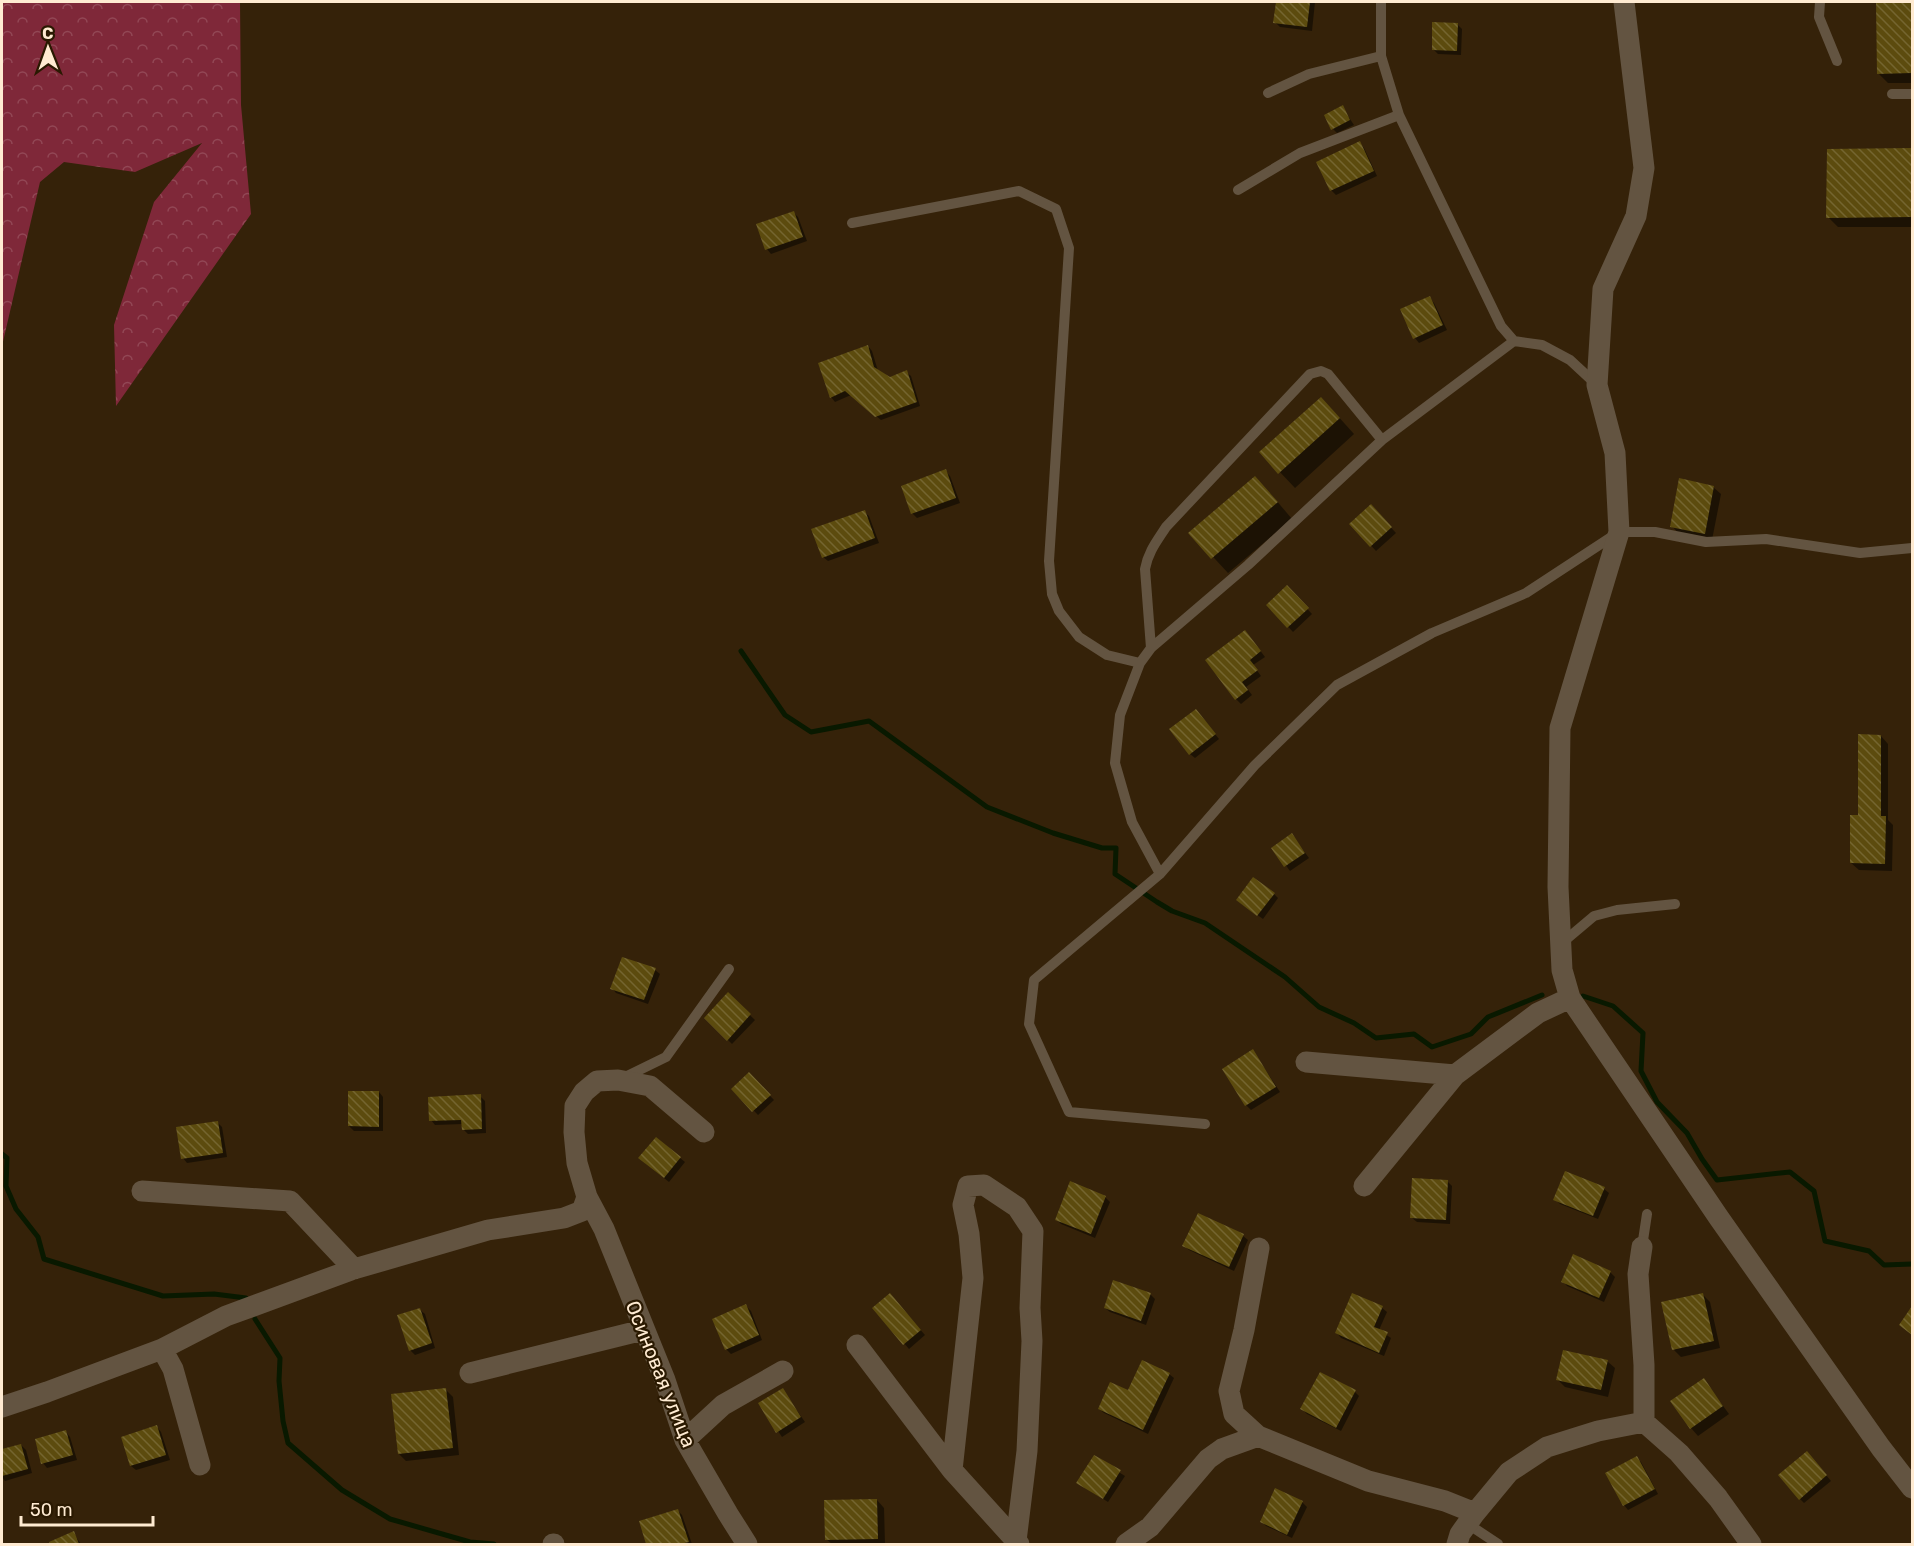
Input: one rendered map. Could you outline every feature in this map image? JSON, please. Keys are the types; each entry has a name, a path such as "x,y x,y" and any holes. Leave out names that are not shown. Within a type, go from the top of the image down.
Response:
{"street":[{"path":"1624,2 1644,168 1636,216 1603,289 1597,385 1615,453 1619,532 1560,728 1558,887 1562,970 1570,998 1719,1218 1881,1448 1912,1488"},
{"path":"1364,1186 1455,1075 1538,1013 1570,998"},
{"path":"1306,1062 1455,1075"},
{"path":"618,1080 650,1086 705,1132"},
{"name":"Осиновая улица","path":"618,1080 597,1082 584,1092 575,1106 574,1132 577,1163 587,1197 604,1229 665,1380 685,1440 747,1545"},
{"path":"952,1470 973,1278 969,1234 963,1205 968,1186 984,1185 1017,1207 1033,1231 1030,1308 1032,1341 1027,1451 1018,1543"},
{"path":"142,1191 290,1201 354,1269"},
{"path":"2,1407 162,1349 226,1316 354,1269 488,1230 564,1218 582,1211 587,1197"},
{"path":"1642,1247 1638,1274 1644,1365 1644,1422 1679,1454 1718,1498 1751,1545"},
{"path":"1259,1248 1244,1330 1229,1391 1234,1414 1258,1436 1368,1481 1445,1501 1471,1519"},
{"path":"470,1373 643,1330"},
{"path":"857,1345 952,1470 1018,1543"},
{"path":"162,1349 173,1369 200,1465"},
{"path":"685,1440 723,1405 783,1371"},
{"path":"1457,1545 1460,1534 1509,1472 1547,1447 1598,1431 1644,1422"},
{"path":"1126,1545 1150,1527 1208,1459 1222,1449 1258,1436"}],"lane":[{"path":"1381,2 1381,56 1399,115 1501,326 1514,340 1542,345 1570,360 1597,385"},
{"path":"1820,2 1820,17 1837,61"},
{"path":"1268,93 1309,74 1381,56"},
{"path":"1892,94 1912,94"},
{"path":"1238,190 1300,153 1399,115"},
{"path":"852,224 1019,191 1056,209 1069,248 1049,561 1052,594 1059,611 1079,637 1107,655 1140,663"},
{"path":"1160,874 1132,822 1115,763 1120,715 1140,663 1151,648 1248,565 1382,440 1514,340"},
{"path":"1151,648 1145,569 1147,557 1155,543 1166,527 1310,374 1321,371 1328,374 1382,440"},
{"path":"1205,1124 1069,1112 1029,1024 1034,980 1160,874 1255,765 1337,685 1432,633 1526,593 1619,532 1655,532 1706,542 1766,539 1860,553 1912,548"},
{"path":"1562,943 1594,916 1617,910 1675,904"},
{"path":"618,1080 666,1057 729,969"},
{"path":"1642,1247 1647,1214"},
{"path":"1471,1519 1498,1545"}],"green space":[{"path":"2,2 240,3 241,105 251,214 116,406 114,325 154,202 202,143 135,172 64,162 40,182 2,346"}],"building":[{"path":"1276,2 1310,2 1307,27 1273,23"},
{"path":"1876,2 1912,2 1912,73 1877,74"},
{"path":"1432,22 1458,23 1457,51 1432,50"},
{"path":"1343,105 1350,120 1331,130 1324,115"},
{"path":"1360,141 1374,171 1330,191 1316,162"},
{"path":"1912,148 1912,217 1826,218 1827,149"},
{"path":"794,211 803,237 765,250 756,224"},
{"path":"1430,296 1443,325 1413,339 1400,309"},
{"path":"868,345 874,367 890,377 907,370 917,402 875,417 845,391 830,398 818,363"},
{"path":"1321,397 1340,418 1278,474 1259,452"},
{"path":"946,469 956,498 911,514 901,486"},
{"path":"1255,476 1278,502 1211,559 1188,533"},
{"path":"1679,478 1714,486 1705,534 1670,527"},
{"path":"1371,504 1392,527 1370,547 1349,524"},
{"path":"865,510 875,538 822,558 811,529"},
{"path":"1287,585 1309,608 1287,628 1266,605"},
{"path":"1245,630 1261,651 1250,660 1258,670 1242,682 1248,690 1235,700 1205,660"},
{"path":"1196,709 1216,734 1189,755 1169,729"},
{"path":"1858,734 1881,735 1881,816 1886,816 1885,864 1850,863 1850,815 1858,815"},
{"path":"1292,833 1305,853 1284,867 1271,848"},
{"path":"1253,877 1275,893 1257,916 1236,900"},
{"path":"622,957 656,968 644,1000 610,989"},
{"path":"728,992 751,1014 727,1041 704,1018"},
{"path":"1253,1049 1276,1087 1245,1106 1222,1069"},
{"path":"749,1072 771,1095 752,1112 731,1089"},
{"path":"348,1091 379,1091 379,1127 348,1126"},
{"path":"481,1094 482,1129 462,1130 461,1120 429,1121 428,1097"},
{"path":"218,1121 223,1153 181,1159 176,1127"},
{"path":"656,1137 681,1157 664,1178 638,1158"},
{"path":"1565,1171 1605,1187 1593,1216 1553,1200"},
{"path":"1412,1178 1448,1180 1446,1220 1410,1218"},
{"path":"1070,1181 1106,1196 1091,1234 1055,1220"},
{"path":"1198,1213 1244,1234 1229,1267 1182,1246"},
{"path":"1573,1254 1611,1271 1599,1298 1561,1282"},
{"path":"1113,1280 1151,1293 1141,1321 1104,1308"},
{"path":"890,1293 921,1330 903,1345 872,1308"},
{"path":"1352,1293 1383,1306 1374,1327 1388,1332 1379,1353 1335,1333"},
{"path":"1703,1293 1714,1341 1672,1350 1661,1302"},
{"path":"746,1304 759,1335 725,1350 712,1319"},
{"path":"1912,1306 1912,1335 1899,1325"},
{"path":"420,1308 432,1343 409,1351 397,1315"},
{"path":"1563,1350 1608,1360 1601,1390 1556,1380"},
{"path":"1142,1360 1170,1373 1143,1430 1098,1409 1110,1382 1128,1390"},
{"path":"1320,1372 1356,1390 1336,1428 1300,1409"},
{"path":"1704,1378 1723,1406 1690,1429 1670,1401"},
{"path":"446,1388 453,1448 398,1454 391,1394"},
{"path":"783,1388 801,1417 776,1433 758,1403"},
{"path":"157,1425 166,1455 130,1466 121,1437"},
{"path":"66,1430 73,1455 41,1464 35,1439"},
{"path":"21,1444 28,1469 2,1476 2,1449"},
{"path":"1807,1451 1827,1475 1799,1500 1778,1475"},
{"path":"1094,1455 1121,1470 1103,1499 1076,1483"},
{"path":"1637,1456 1655,1489 1623,1506 1605,1473"},
{"path":"1275,1488 1303,1501 1287,1535 1260,1522"},
{"path":"877,1499 878,1539 825,1540 824,1500"},
{"path":"678,1509 689,1542 646,1544 639,1521"},
{"path":"74,1531 79,1544 50,1544 49,1542"}],"waterway":[{"path":"741,651 785,715 811,732 869,721 987,807 1053,833 1102,848 1116,848 1115,874 1172,911 1205,923 1285,977 1319,1007 1354,1023 1376,1038 1414,1034 1432,1047 1471,1034 1488,1017 1542,995"},
{"path":"1583,996 1613,1006 1643,1033 1641,1071 1657,1102 1687,1133 1717,1180 1790,1172 1814,1191 1825,1241 1869,1251 1884,1265 1912,1264"},
{"path":"2,1154 7,1158 6,1186 16,1209 38,1237 44,1259 163,1296 214,1294 246,1298"},
{"path":"255,1319 280,1358 279,1381 288,1443 342,1490 390,1519 470,1542 494,1544"}]}
